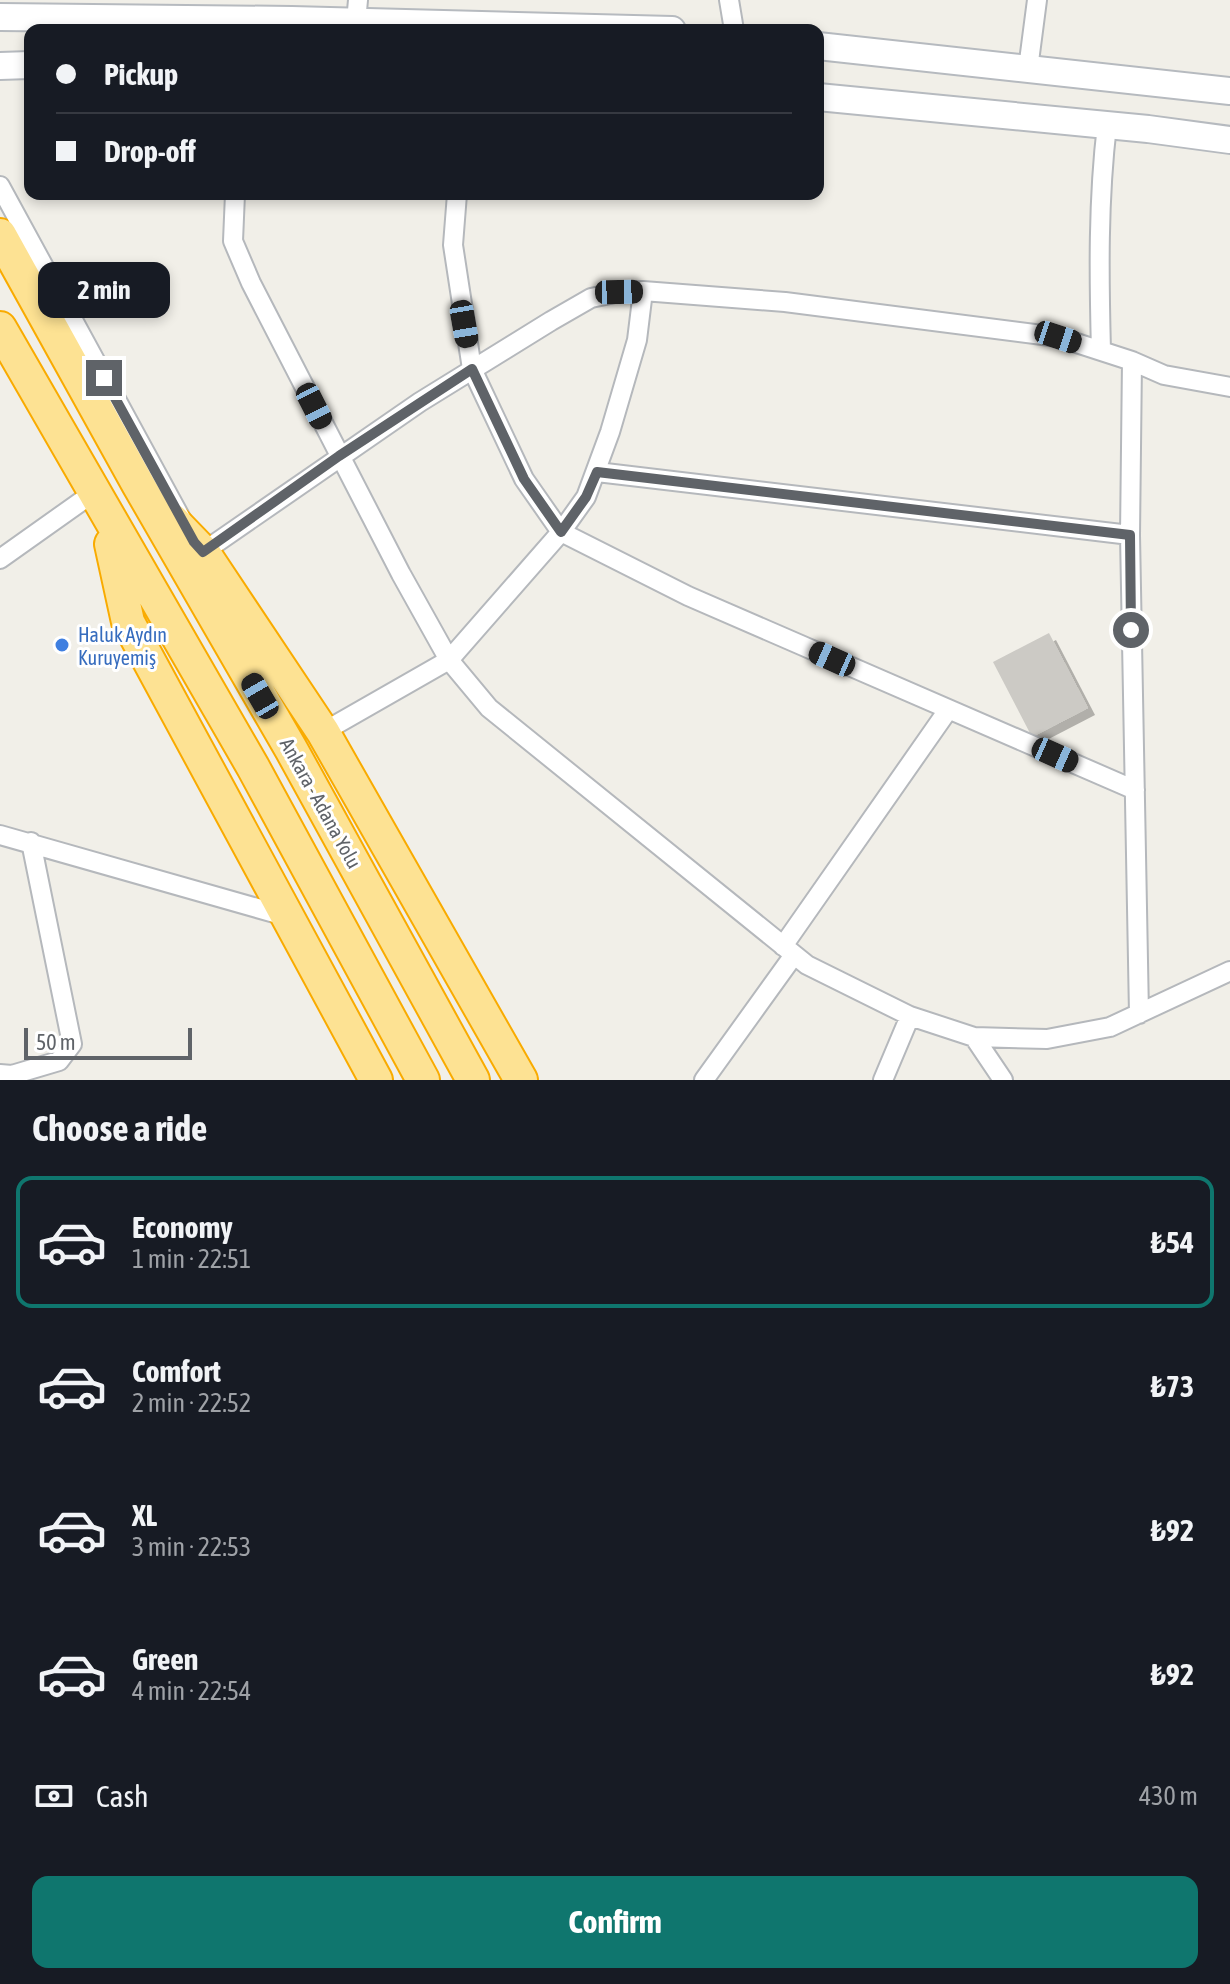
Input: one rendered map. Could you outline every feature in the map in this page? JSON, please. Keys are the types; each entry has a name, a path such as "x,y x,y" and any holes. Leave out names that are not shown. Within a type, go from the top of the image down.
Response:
{"highway":[{"name":"Ankara - Adana Yolu","path":"0,235 138,484 291,749 473,1079"},
{"path":"0,328 253,767 423,1080"},
{"path":"138,484 198,547 323,732 521,1080"},
{"path":"99,503 128,622 376,1080"}],"main road":[{"path":"0,17 357,11 573,24"},
{"path":"824,47 1230,91"},
{"path":"0,66 24,65"},
{"path":"824,98 1228,134"}],"street":[{"path":"729,0 733,24"},
{"path":"1028,69 1037,0"},
{"path":"1101,351 1100,192 1107,125"},
{"path":"0,186 198,547 472,369 591,298 619,292 643,291 785,302 1058,337 1164,375 1230,387"},
{"path":"235,200 233,241 251,283 339,456 449,660 489,708 807,965 910,1016 974,1037 1047,1039 1110,1027 1230,971"},
{"path":"457,200 453,245 472,369 524,479 561,532 688,596 1135,790"},
{"path":"323,732 449,660 561,532 586,497 597,472 637,340 643,291"},
{"path":"1132,361 1130,535 1139,1014"},
{"path":"597,472 1130,535"},
{"path":"4,552 99,503"},
{"path":"704,1080 948,710"},
{"path":"0,835 285,916"},
{"path":"0,1074 12,1075 59,1061 72,1044 31,842"},
{"path":"883,1080 910,1016"},
{"path":"974,1037 1003,1080"}],"building":[{"path":"1049,633 1088,708 1032,737 993,662"}],"place":[{"name":"Haluk Aydın Kuruyemiş","path":"62,645"}],"route":[{"path":"104,378 194,542 203,552 339,456 472,369 524,479 561,532 586,497 597,472 1130,535 1131,630"}]}
